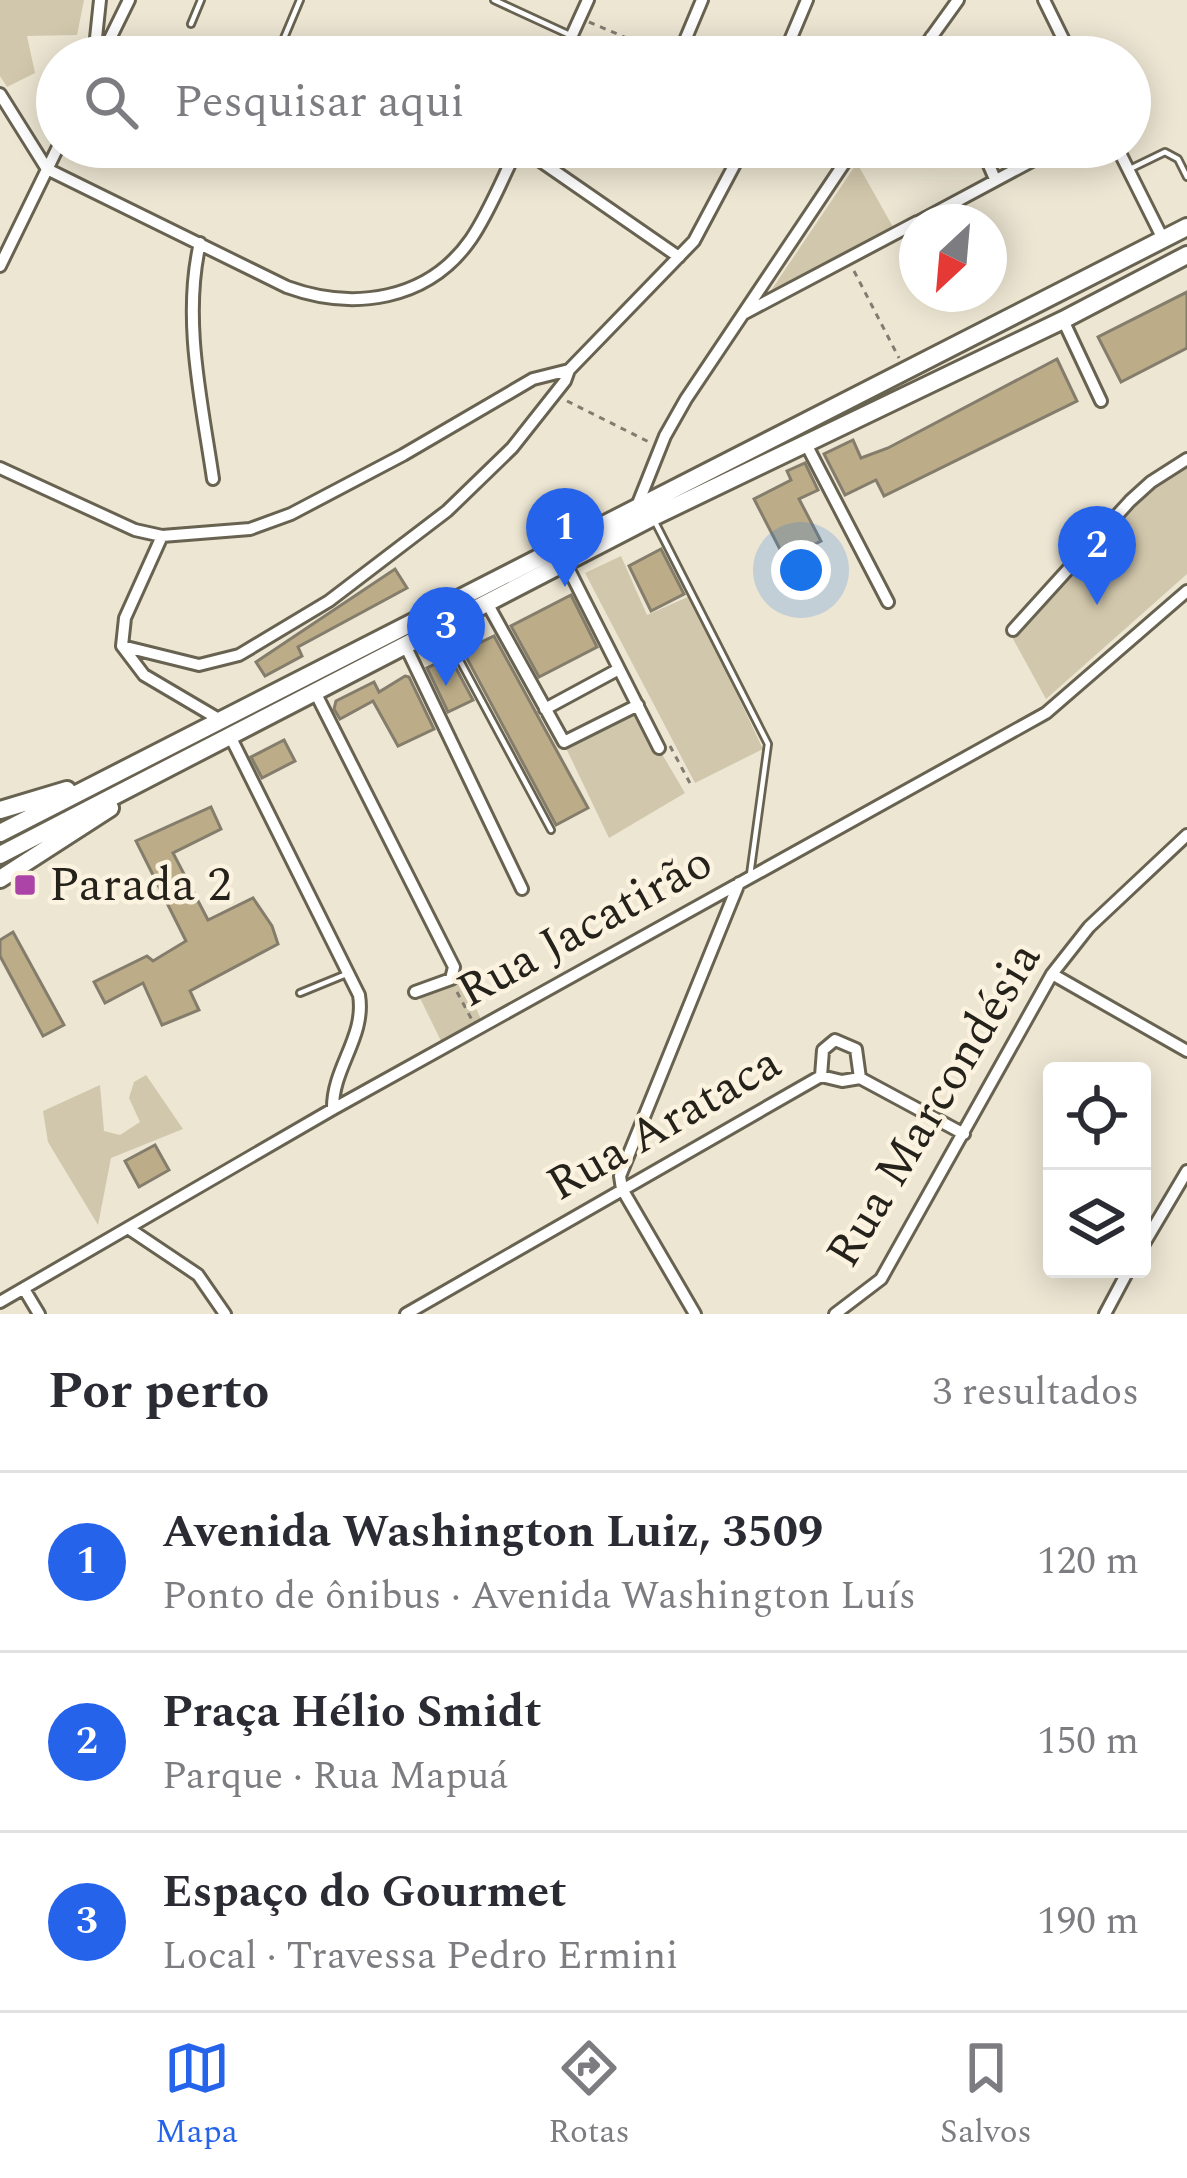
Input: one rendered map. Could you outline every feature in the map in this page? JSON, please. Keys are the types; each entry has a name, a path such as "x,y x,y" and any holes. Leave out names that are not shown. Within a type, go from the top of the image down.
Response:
{"highway":[{"path":"0,878 64,840 226,728 1187,226"},
{"path":"0,833 92,785 314,690 565,562 645,512 806,444 1187,255"},
{"path":"0,855 159,773"},
{"path":"0,810 92,785"}],"street":[{"path":"99,36 100,0"},
{"path":"109,36 128,0"},
{"path":"572,36 588,0"},
{"path":"684,36 701,0"},
{"path":"791,36 806,0"},
{"path":"932,36 958,0"},
{"path":"1044,0 1062,36"},
{"path":"0,94 36,151"},
{"path":"0,266 47,169 309,295 350,300 391,296 430,277 466,246 508,168"},
{"path":"550,168 679,257"},
{"path":"122,646 199,665 239,655 329,601 447,511 512,448 569,370 694,241 733,168"},
{"path":"645,512 661,447 686,399 841,168"},
{"path":"990,168 995,179"},
{"path":"950,204 1017,168"},
{"path":"1128,170 1162,239"},
{"path":"740,315 899,232"},
{"path":"200,244 195,265 195,355 213,479"},
{"path":"1063,320 1101,401"},
{"path":"0,468 135,530 162,536 215,534 270,523 403,455 533,379 569,370"},
{"path":"806,444 888,602"},
{"path":"1013,630 1150,482 1187,459"},
{"path":"162,536 125,618 122,646 144,675 226,728 349,973 359,995 361,1018 335,1089 333,1109"},
{"path":"565,562 659,748"},
{"name":"Rua Jacatirão","path":"0,1302 333,1109 1046,713 1187,591"},
{"path":"488,603 563,742 638,705"},
{"path":"405,645 522,889"},
{"path":"544,709 619,669"},
{"path":"314,690 454,968 451,980 415,992"},
{"name":"Rua Marcondésia","path":"835,1314 881,1279 1052,974 1187,835"},
{"path":"695,1314 622,1189 621,1172 744,879"},
{"path":"1052,974 1187,1051"},
{"path":"1032,1010 1045,1017"},
{"path":"821,1076 823,1050 835,1040 856,1049 860,1078"},
{"name":"Rua Arataca","path":"406,1314 622,1189 747,1127 821,1076 842,1081 860,1078 964,1134"},
{"path":"1151,1232 1187,1171"},
{"path":"128,1228 198,1275 225,1314"},
{"path":"1105,1314 1124,1278"},
{"path":"24,1289 39,1314"}],"lane":[{"path":"191,24 201,0"},
{"path":"285,36 300,0"},
{"path":"494,0 572,36"},
{"path":"1151,159 1165,152 1178,160 1187,176"},
{"path":"1128,170 1132,168"},
{"path":"645,512 768,744 744,879"},
{"path":"442,626 550,830"},
{"path":"300,993 349,973"}],"path":[{"path":"580,17 625,36"},
{"path":"848,260 905,370"},
{"path":"554,395 661,447"},
{"path":"451,980 477,1030"}],"shaded area":[{"path":"0,0 84,0 77,35 27,36 35,73 7,87 0,76"},
{"path":"854,168 860,168 893,227 770,292"},
{"path":"1187,466 1187,574 1046,699 1012,637 1162,479"},
{"path":"621,556 647,615 690,596 763,749 695,783 585,573"},
{"path":"636,710 685,793 609,838 566,748"},
{"path":"462,976 483,1024 442,1043 419,996"},
{"path":"146,1075 183,1129 111,1158 98,1225 48,1142 43,1111 100,1085 104,1131 120,1135 140,1122 129,1098 134,1082"}],"building":[{"path":"1187,292 1187,348 1121,382 1098,337"},
{"path":"1057,359 1077,401 884,496 876,480 845,495 824,454 853,440 861,458 888,448"},
{"path":"805,463 818,490 799,499 821,541 785,559 754,499 791,480 787,471"},
{"path":"661,549 684,594 651,611 629,566"},
{"path":"395,569 407,588 298,647 302,656 265,676 256,662"},
{"path":"571,595 597,647 539,677 511,626"},
{"path":"494,636 588,808 556,825 463,651"},
{"path":"450,657 473,700 448,712 427,668"},
{"path":"405,676 434,729 398,746 373,701 340,719 334,709 336,701 374,682 379,692"},
{"path":"284,740 295,761 262,778 251,757"},
{"path":"211,807 221,829 173,853 208,920 253,898 278,944 190,991 199,1010 162,1025 143,983 105,1003 94,982 147,956 153,961 186,941 136,841"},
{"path":"13,932 64,1025 43,1036 0,956 0,940"},
{"path":"155,1145 169,1170 139,1187 125,1161"}],"place":[{"name":"Avenida Washington Luiz, 3509","path":"565,587"},
{"name":"Praça Hélio Smidt","path":"1097,605"},
{"name":"Espaço do Gourmet","path":"446,686"},
{"name":"Parada 2","path":"25,885"}]}
